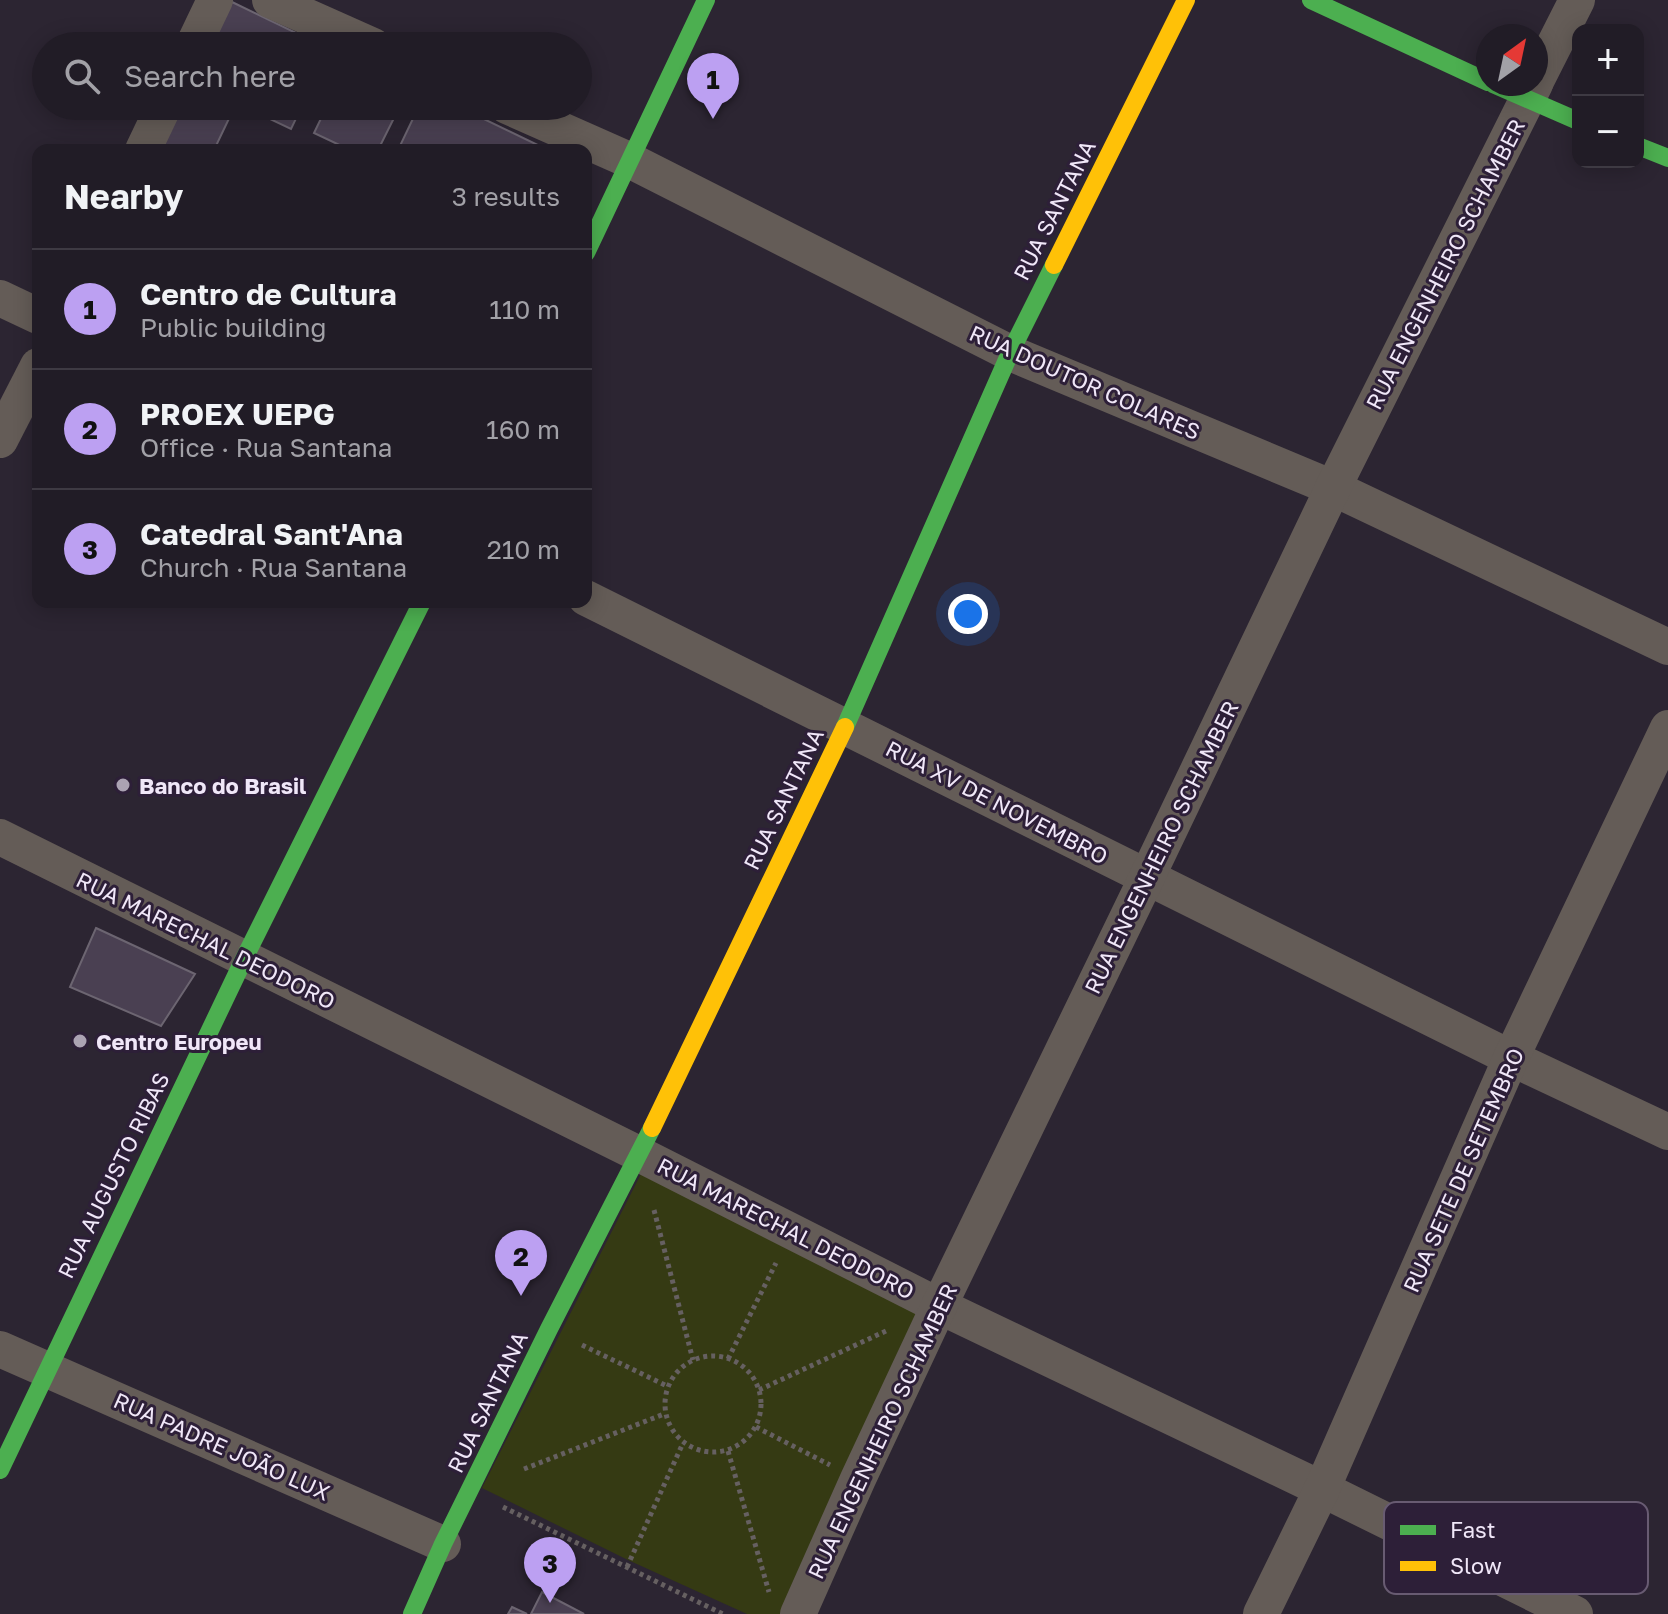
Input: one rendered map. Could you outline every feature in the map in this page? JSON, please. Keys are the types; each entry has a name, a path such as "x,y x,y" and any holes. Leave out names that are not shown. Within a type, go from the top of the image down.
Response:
{"street":[{"path":"200,32 215,0"},
{"path":"270,0 342,32"},
{"path":"592,240 706,0"},
{"name":"RUA SANTANA","path":"412,1614 443,1544 639,1154 845,726 1010,353 1186,0"},
{"path":"1311,0 1476,77"},
{"name":"RUA ENGENHEIRO SCHAMBER","path":"1548,57 1577,0"},
{"name":"RUA ENGENHEIRO SCHAMBER","path":"785,1607 858,1479 1333,488 1528,96"},
{"path":"1543,96 1572,117"},
{"path":"146,144 157,120"},
{"name":"RUA DOUTOR COLARES","path":"539,120 629,160 1010,353 1333,488 1668,647"},
{"path":"1644,148 1668,158"},
{"path":"0,298 32,313"},
{"path":"0,440 32,378"},
{"name":"RUA XV DE NOVEMBRO","path":"592,601 1511,1058 1668,1132"},
{"name":"RUA AUGUSTO RIBAS","path":"0,1470 244,959 419,608"},
{"name":"RUA SETE DE SETEMBRO","path":"1261,1614 1322,1489 1511,1058 1668,728"},
{"name":"RUA MARECHAL DEODORO","path":"0,837 939,1306 1384,1520"},
{"name":"RUA PADRE JOÃO LUX","path":"0,1349 443,1544"},
{"name":"RUA MARECHAL DEODORO","path":"1535,1594 1575,1614"}],"path":[{"path":"639,1154 693,1360"},
{"path":"728,1359 791,1232"},
{"path":"759,1390 939,1306"},
{"path":"549,1329 667,1386"},
{"path":"710,1356 728,1359 747,1371 759,1390 761,1409 756,1427 744,1441 728,1451 705,1453 683,1443 664,1414 667,1386 678,1370 693,1360 710,1356"},
{"path":"470,1491 664,1414"},
{"path":"756,1427 858,1479"},
{"path":"627,1567 683,1443"},
{"path":"728,1451 785,1607"},
{"path":"470,1491 723,1614"}],"green space":[{"path":"645,1166 926,1311 788,1614 747,1614 482,1488"}],"building":[{"path":"232,2 294,32 218,32"},
{"path":"175,120 228,120 217,144 163,144"},
{"path":"272,120 295,120 291,129"},
{"path":"320,120 393,120 381,144 337,144 314,133"},
{"path":"412,120 486,120 536,144 401,144"},
{"name":"Centro Europeu","path":"96,928 195,974 161,1026 70,987"},
{"path":"542,1592 584,1614 531,1614"},
{"path":"512,1607 527,1614 508,1614"}],"traffic: fast":[{"path":"592,240 706,0"},
{"path":"1311,0 1476,76"},
{"path":"1521,96 1572,118"},
{"path":"1644,148 1668,158"},
{"path":"845,727 1010,353 1054,265"},
{"path":"0,1470 244,959 419,608"},
{"path":"412,1614 549,1329 652,1128"}],"traffic: slow":[{"path":"1054,265 1186,0"},
{"path":"652,1128 845,727"}],"place":[{"name":"Centro de Cultura","path":"713,119"},
{"name":"Banco do Brasil","path":"123,785"},
{"name":"Centro Europeu","path":"80,1041"},
{"name":"PROEX UEPG","path":"521,1296"},
{"name":"Catedral Sant'Ana","path":"550,1603"}]}
